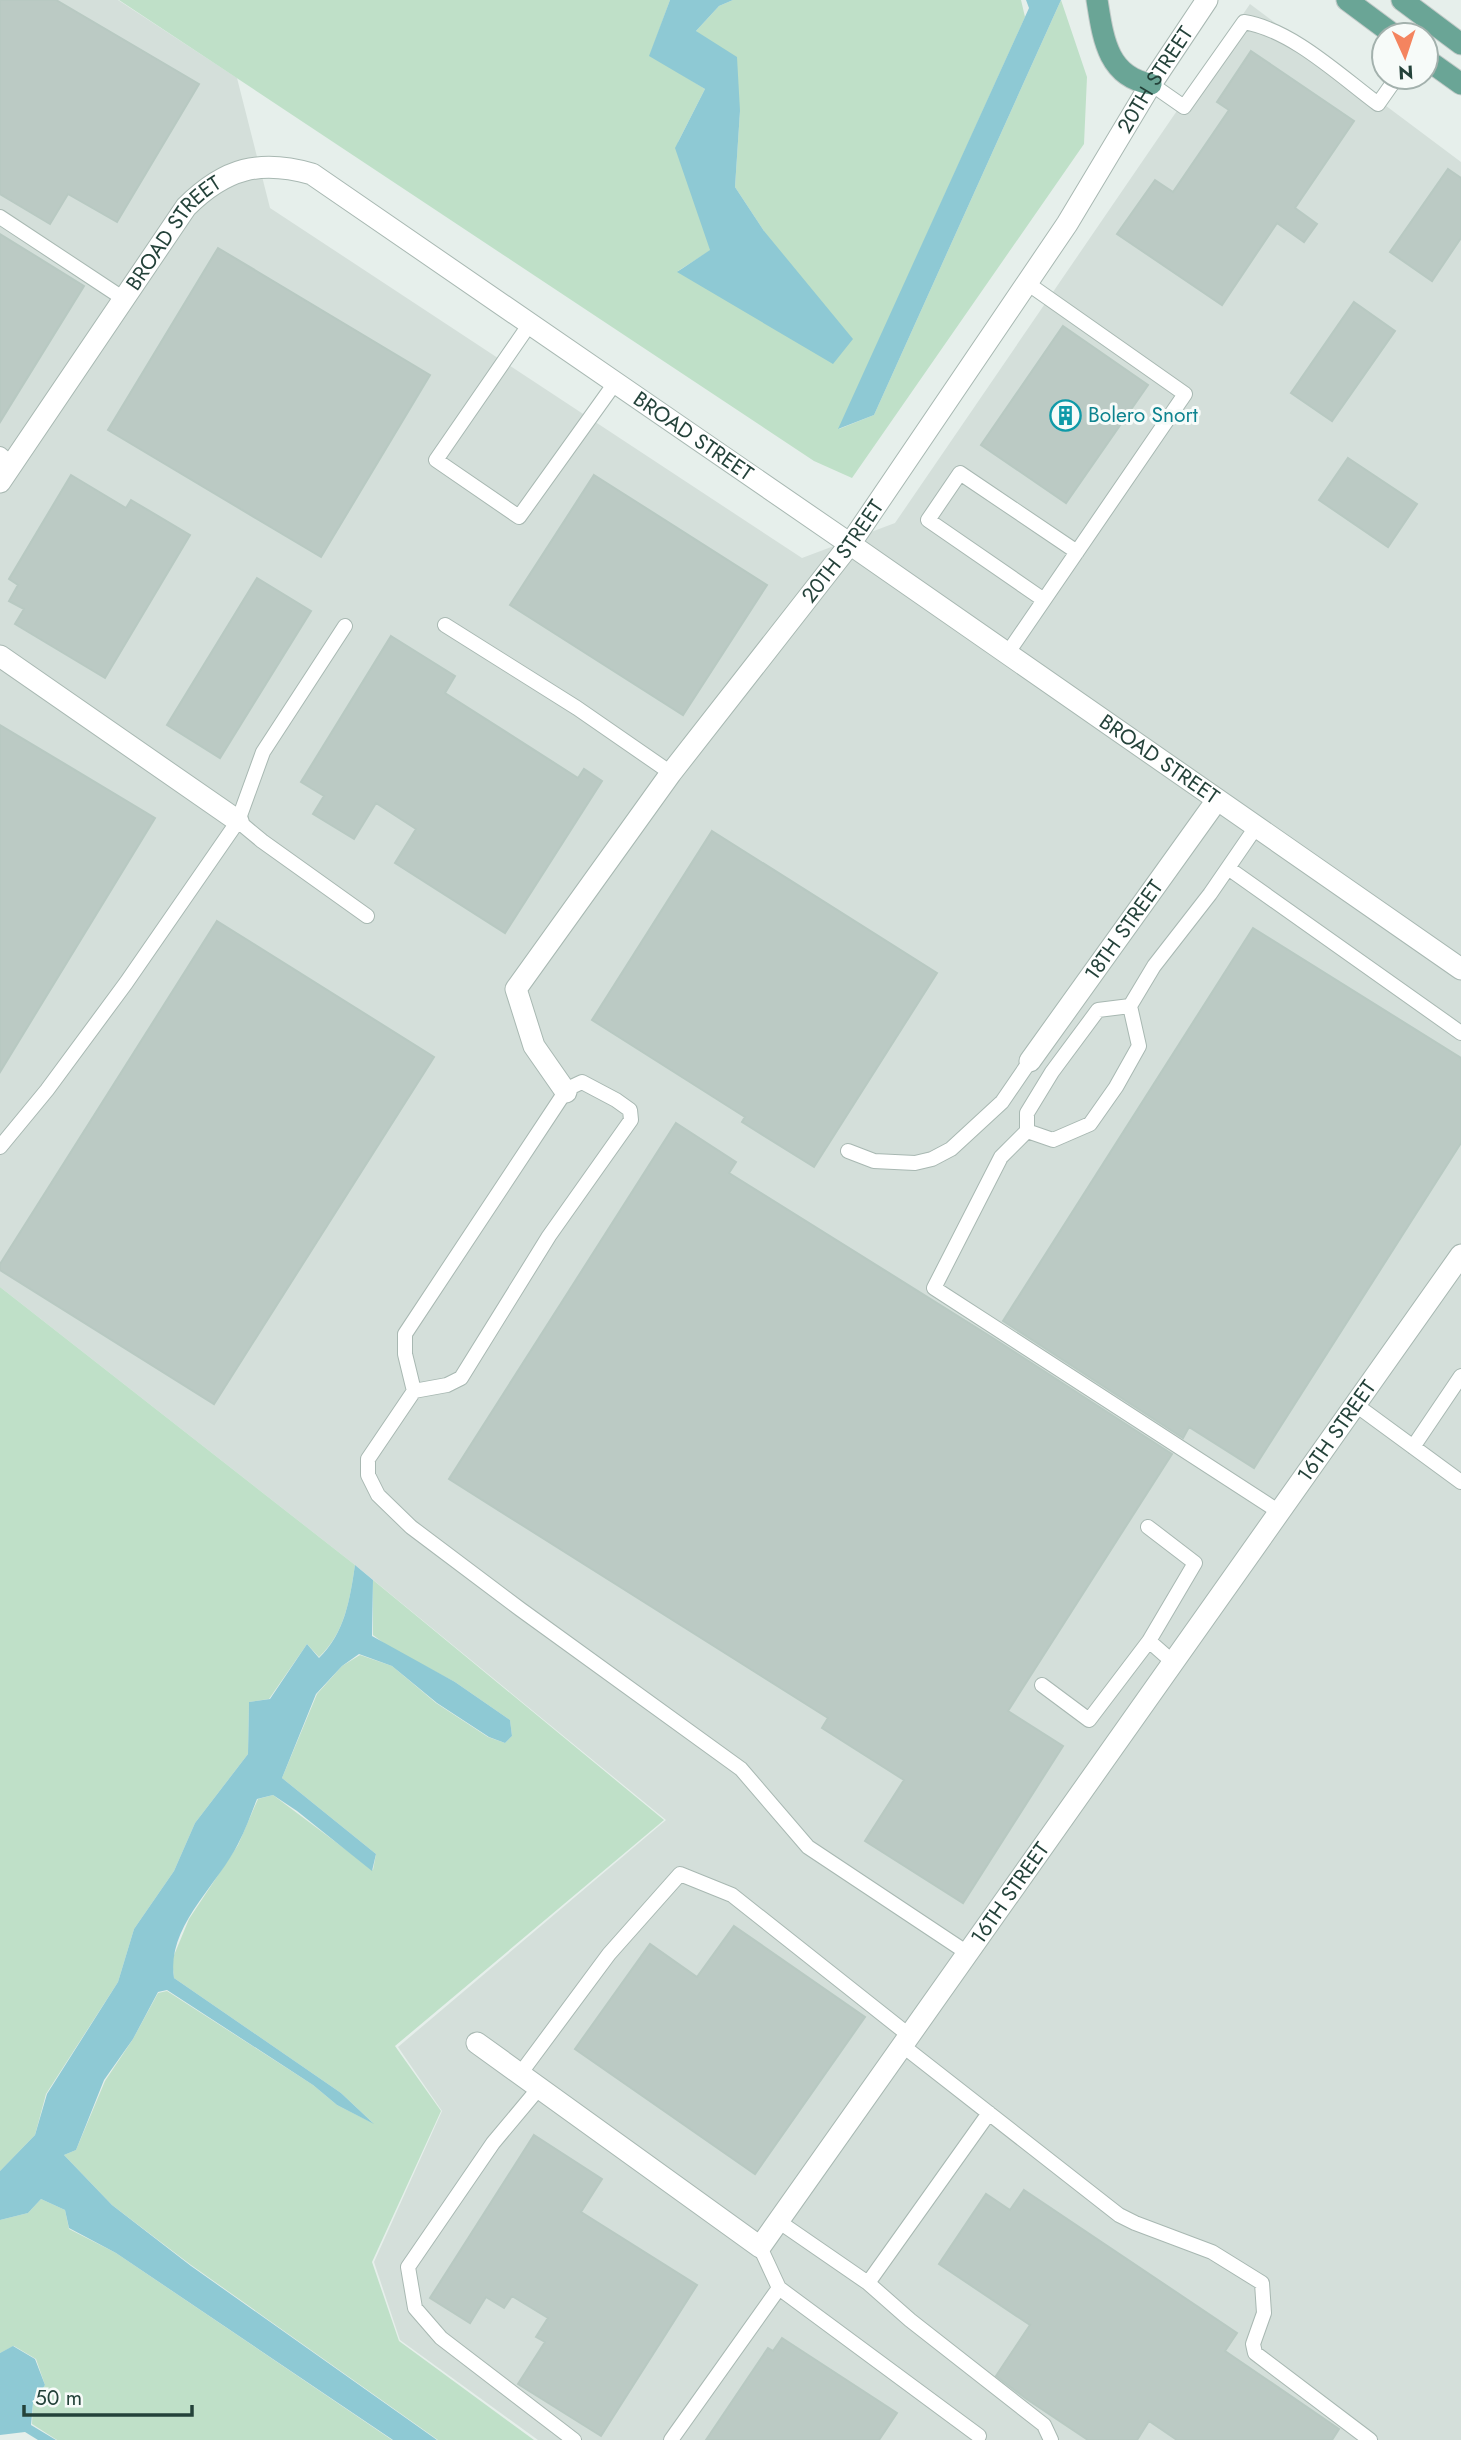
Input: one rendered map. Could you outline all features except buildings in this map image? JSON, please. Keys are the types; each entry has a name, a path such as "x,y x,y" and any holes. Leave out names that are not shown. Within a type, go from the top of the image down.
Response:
{"main road":[{"path":"1097,0 1106,45 1112,59 1128,77 1150,84"},
{"path":"1347,0 1375,21"},
{"path":"1402,0 1461,44"},
{"path":"1440,69 1461,84"}],"street":[{"name":"20TH STREET","path":"566,1092 534,1046 516,989 671,773 850,544 1067,224 1150,84 1208,0"},
{"name":"BROAD STREET","path":"0,482 6,459 124,299 186,207 203,190 223,177 267,166 289,167 312,174 1461,969"},
{"path":"0,656 238,821"},
{"name":"18TH STREET","path":"1030,1061 1217,800"},
{"name":"16TH STREET","path":"760,2247 1461,1255"},
{"path":"477,2043 760,2247"}],"lane":[{"path":"1150,84 1184,107 1244,22 1283,34 1378,104 1387,91"},
{"path":"0,216 124,299"},
{"path":"1007,654 1185,394 1027,284"},
{"path":"529,325 436,460 519,517 615,383"},
{"path":"1044,600 928,520 960,473 1077,552"},
{"path":"445,625 577,708 671,773"},
{"path":"0,1147 47,1090 126,983 238,821 263,752 345,626"},
{"path":"238,821 367,916"},
{"path":"1027,1131 1053,1140 1090,1124 1116,1087 1139,1046 1130,1006 1154,966 1256,827"},
{"path":"1228,868 1461,1032"},
{"path":"1130,1006 1098,1010 1052,1072 1027,1113 1027,1131 1001,1157 934,1289 1279,1511"},
{"path":"848,1151 874,1160 915,1163 951,1149 1002,1102 1030,1061"},
{"path":"414,1391 405,1354 405,1334 566,1092 582,1082 630,1110 631,1120 550,1236 461,1378 447,1385 414,1391 368,1459 368,1475 378,1494 411,1527 741,1769 808,1847 969,1954"},
{"path":"1413,1447 1461,1376"},
{"path":"1356,1405 1461,1482"},
{"path":"1042,1685 1089,1720 1149,1641 1195,1563 1148,1527"},
{"path":"1149,1641 1174,1662"},
{"path":"520,2074 609,1954 680,1874 732,1895 989,2113 1119,2215 1212,2252 1262,2283 1264,2313 1253,2344 1255,2353 1370,2440"},
{"path":"540,2088 492,2143 408,2267 415,2308 441,2338 574,2440"},
{"path":"868,2283 989,2113"},
{"path":"778,2221 868,2283 909,2320 1044,2425 1051,2440"},
{"path":"760,2247 779,2288 979,2436"},
{"path":"671,2440 779,2288"}],"shaded area":[{"path":"0,0 118,0 237,78 270,208 802,558 895,523 1250,4 1461,162 1461,2440 538,2440 400,2340 374,2262 442,2111 398,2047 666,1820 355,1565 0,1287"}],"green space":[{"path":"119,0 670,0 650,55 705,89 678,142 711,250 678,271 764,231 735,187 740,111 696,31 719,6 733,0 1021,0 1025,17 839,429 874,415 1061,0 1087,77 1084,144 852,478 814,461"},
{"path":"0,1287 355,1565 345,1615 328,1648 319,1657 307,1644 269,1699 249,1702 248,1754 195,1823 174,1871 134,1929 118,1982 46,2094 35,2135 0,2171"},
{"path":"373,1580 664,1820 395,2046 441,2111 372,2262 399,2341 534,2440 438,2440 191,2265 112,2205 64,2155 76,2150 105,2081 133,2039 158,1993 167,1991 313,2085 337,2105 373,2123 341,2093 174,1978 172,1960 189,1919 238,1845 258,1799 273,1795 373,1870 376,1854 282,1778 317,1694 342,1666 360,1655 392,1666 436,1703 488,1737 505,1743 512,1736 510,1720 455,1682 389,1647 373,1635"},
{"path":"41,2199 65,2210 69,2229 116,2253 392,2440 57,2440 32,2424 33,2402 45,2385 36,2359 14,2346 0,2353 0,2220 28,2213"}],"water":[{"path":"670,0 733,0 719,6 696,31 737,57 740,111 735,187 764,231 853,339 833,364 677,272 710,250 675,148 705,89 649,56"},
{"path":"1026,0 1061,0 874,415 838,429 1029,8"},
{"path":"355,1565 373,1580 372,1636 455,1682 510,1720 512,1736 505,1743 489,1737 437,1703 392,1666 359,1654 342,1666 316,1694 282,1778 376,1854 372,1871 273,1795 257,1799 229,1860 185,1924 174,1959 174,1978 341,2093 374,2124 337,2105 313,2085 167,1990 158,1992 133,2039 104,2080 76,2150 64,2155 112,2205 191,2266 437,2440 393,2440 116,2253 69,2228 65,2210 41,2199 28,2213 0,2220 0,2171 35,2135 47,2094 118,1982 134,1929 174,1871 195,1823 248,1754 249,1702 270,1699 307,1644 319,1658 328,1648 345,1615"},
{"path":"13,2346 35,2359 45,2385 33,2403 31,2425 56,2440 38,2440 25,2432 0,2435 0,2353"}],"place":[{"name":"Bolero Snort","path":"1065,415"}]}
